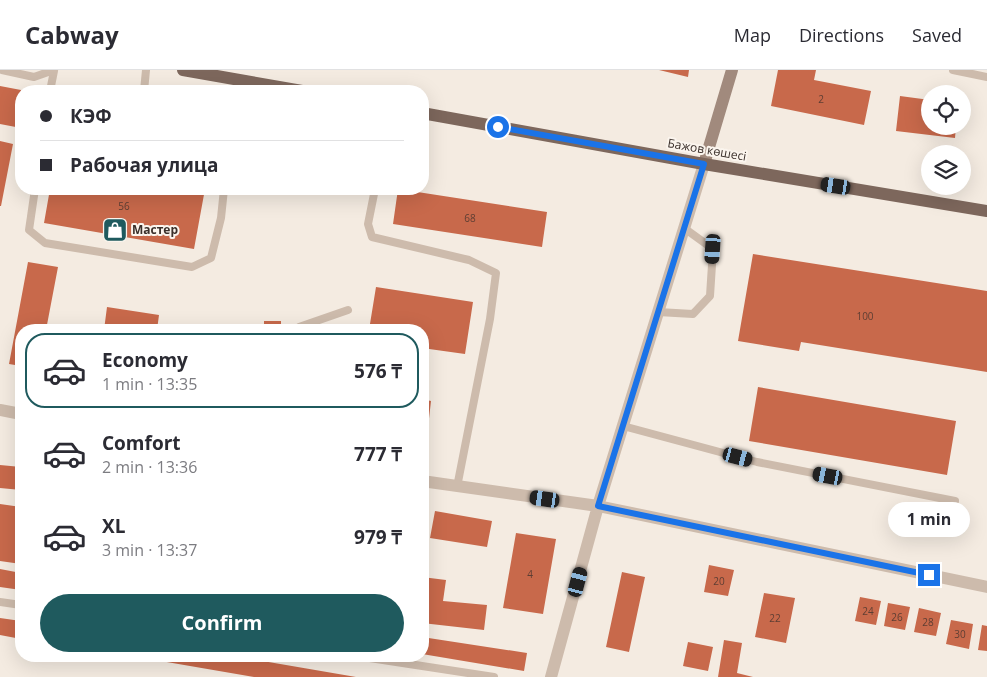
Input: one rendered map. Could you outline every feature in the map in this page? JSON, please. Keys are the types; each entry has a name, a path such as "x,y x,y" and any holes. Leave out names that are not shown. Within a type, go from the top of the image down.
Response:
{"main road":[{"path":"183,70 256,85"},
{"path":"704,164 732,70"},
{"name":"Бажов көшесі","path":"429,114 704,164 987,211"}],"street":[{"path":"551,677 598,506 704,164"},
{"path":"0,410 15,413"},
{"path":"429,482 598,506 987,587"}],"lane":[{"path":"2,70 34,77 54,70"},
{"path":"51,85 54,70"},
{"path":"145,85 146,70"},
{"path":"953,70 987,77"},
{"path":"34,195 29,230 45,243 192,267 212,258 221,218 223,195"},
{"path":"374,195 368,224 372,236 469,260 496,273 490,319 457,487"},
{"path":"658,312 693,314 710,296 713,249 684,228"},
{"path":"308,324 348,310"},
{"path":"623,426 756,462 955,501"},
{"path":"0,602 15,604"},
{"path":"396,662 494,677"}],"building":[{"path":"659,70 689,70 688,77"},
{"path":"778,70 816,70 814,80 871,91 864,125 771,106"},
{"path":"0,86 15,89 15,127 0,124"},
{"path":"900,96 921,99 921,134 896,131"},
{"path":"930,135 955,135 955,138"},
{"path":"0,141 13,144 1,206 0,206"},
{"path":"429,194 547,212 542,247 393,224 397,195"},
{"path":"49,195 204,195 194,249 44,223"},
{"path":"753,254 987,291 987,372 801,342 799,351 738,341"},
{"path":"28,262 58,267 47,324 16,324"},
{"path":"376,287 473,302 465,354 429,349 429,324 370,324"},
{"path":"107,307 159,315 158,324 105,324"},
{"path":"264,321 281,321 281,324 264,324"},
{"path":"15,332 15,365 9,364"},
{"path":"758,387 956,421 947,475 749,441"},
{"path":"429,401 431,401 429,418"},
{"path":"0,465 15,466 15,489 0,488"},
{"path":"0,504 15,506 15,563 0,561"},
{"path":"435,511 492,521 487,547 430,538"},
{"path":"516,533 556,539 543,614 503,608"},
{"path":"709,565 734,570 728,596 704,592"},
{"path":"0,569 15,572 15,589 0,587"},
{"path":"622,572 645,577 629,652 606,647"},
{"path":"429,578 446,580 443,601 487,605 484,630 429,624"},
{"path":"764,593 795,598 786,643 755,637"},
{"path":"860,597 881,601 876,625 855,621"},
{"path":"888,603 910,607 905,630 884,626"},
{"path":"919,608 941,613 936,636 914,632"},
{"path":"0,618 15,620 15,638 0,635"},
{"path":"951,620 973,624 969,649 946,644"},
{"path":"982,625 987,626 987,651 978,650"},
{"path":"429,638 527,653 524,671 429,655"},
{"path":"724,640 742,643 737,673 753,677 718,677"},
{"path":"688,642 713,647 708,671 683,666"},
{"path":"167,662 268,662 356,677 254,677"}],"place":[{"name":"Мастер","path":"115,230"}],"route":[{"path":"498,127 704,164 598,506 929,575"}]}
